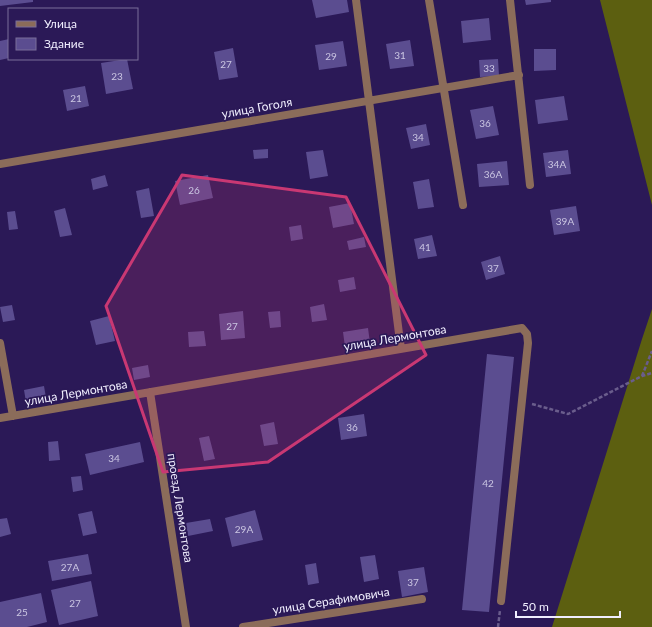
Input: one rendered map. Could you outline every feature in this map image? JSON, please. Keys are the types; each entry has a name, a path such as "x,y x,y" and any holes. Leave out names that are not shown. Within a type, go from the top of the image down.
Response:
{"street":[{"path":"356,0 368,101 402,349"},
{"path":"429,0 463,205"},
{"path":"510,0 530,185"},
{"name":"улица Гоголя","path":"0,164 519,75"},
{"name":"улица Лермонтова","path":"0,418 522,328 527,334 528,343 501,602"},
{"path":"0,343 13,416"},
{"name":"проезд Лермонтова","path":"150,392 186,627"},
{"name":"улица Серафимовича","path":"243,627 422,599"}],"path":[{"path":"642,376 652,351"},
{"path":"522,401 568,414 642,376 652,373"},
{"path":"498,627 501,602"}],"highlighted area":[{"path":"182,175 346,197 426,355 268,462 163,472 106,306"}],"shaded area":[{"path":"600,0 652,0 652,205"},
{"path":"652,309 652,627 552,627 642,339"}],"building":[{"path":"0,0 33,0 33,2 0,6"},
{"path":"312,0 347,0 349,12 316,18"},
{"path":"525,0 551,0 551,2 526,5"},
{"path":"489,18 491,40 463,43 461,21"},
{"path":"8,39 8,58 0,60 0,41"},
{"path":"410,40 414,66 390,69 386,44"},
{"path":"343,41 347,66 319,70 315,45"},
{"path":"233,48 238,77 219,80 214,52"},
{"path":"534,49 556,49 556,70 534,71"},
{"path":"498,59 499,76 480,77 479,60"},
{"path":"127,60 133,89 106,94 101,63"},
{"path":"85,86 89,106 67,111 63,90"},
{"path":"564,96 568,120 538,124 535,100"},
{"path":"493,106 499,135 476,139 470,110"},
{"path":"426,124 430,145 411,149 406,128"},
{"path":"268,149 268,158 254,159 253,150"},
{"path":"323,150 328,176 310,179 306,152"},
{"path":"568,150 571,174 546,177 543,153"},
{"path":"507,161 509,185 479,187 477,164"},
{"path":"105,175 108,186 93,190 91,179"},
{"path":"208,175 213,198 180,205 175,181"},
{"path":"429,179 434,207 418,209 413,182"},
{"path":"149,188 154,216 141,218 136,191"},
{"path":"350,203 354,224 333,228 329,207"},
{"path":"576,206 580,231 554,235 550,210"},
{"path":"65,208 72,235 60,237 54,211"},
{"path":"15,211 18,229 9,230 7,212"},
{"path":"301,225 303,239 291,241 289,227"},
{"path":"432,235 437,256 418,259 414,239"},
{"path":"364,237 366,247 349,250 347,241"},
{"path":"500,256 505,274 486,280 481,262"},
{"path":"354,277 356,289 340,292 338,280"},
{"path":"324,304 327,320 312,322 310,307"},
{"path":"12,305 15,320 3,322 0,307"},
{"path":"243,311 245,338 221,340 219,314"},
{"path":"280,311 281,327 270,328 268,312"},
{"path":"109,316 115,341 96,345 90,321"},
{"path":"368,328 370,343 345,347 343,332"},
{"path":"204,331 206,346 189,347 188,332"},
{"path":"487,354 514,357 489,612 462,610"},
{"path":"148,365 150,377 134,380 132,368"},
{"path":"44,386 46,398 26,402 24,390"},
{"path":"364,414 367,436 341,440 338,418"},
{"path":"274,422 278,444 264,446 260,425"},
{"path":"209,436 215,459 204,461 199,438"},
{"path":"58,441 60,460 49,461 48,442"},
{"path":"140,442 144,462 90,475 85,454"},
{"path":"81,476 83,490 73,492 71,477"},
{"path":"255,510 263,540 232,547 225,518"},
{"path":"92,511 97,533 83,536 78,514"},
{"path":"7,518 11,534 0,537 0,519"},
{"path":"210,519 213,531 188,536 186,523"},
{"path":"88,554 92,574 52,581 48,561"},
{"path":"375,555 379,579 364,582 360,557"},
{"path":"316,563 319,583 308,585 305,565"},
{"path":"424,567 428,592 402,597 398,571"},
{"path":"91,581 98,616 59,625 51,590"},
{"path":"41,593 47,622 27,627 0,627 0,602"}]}
